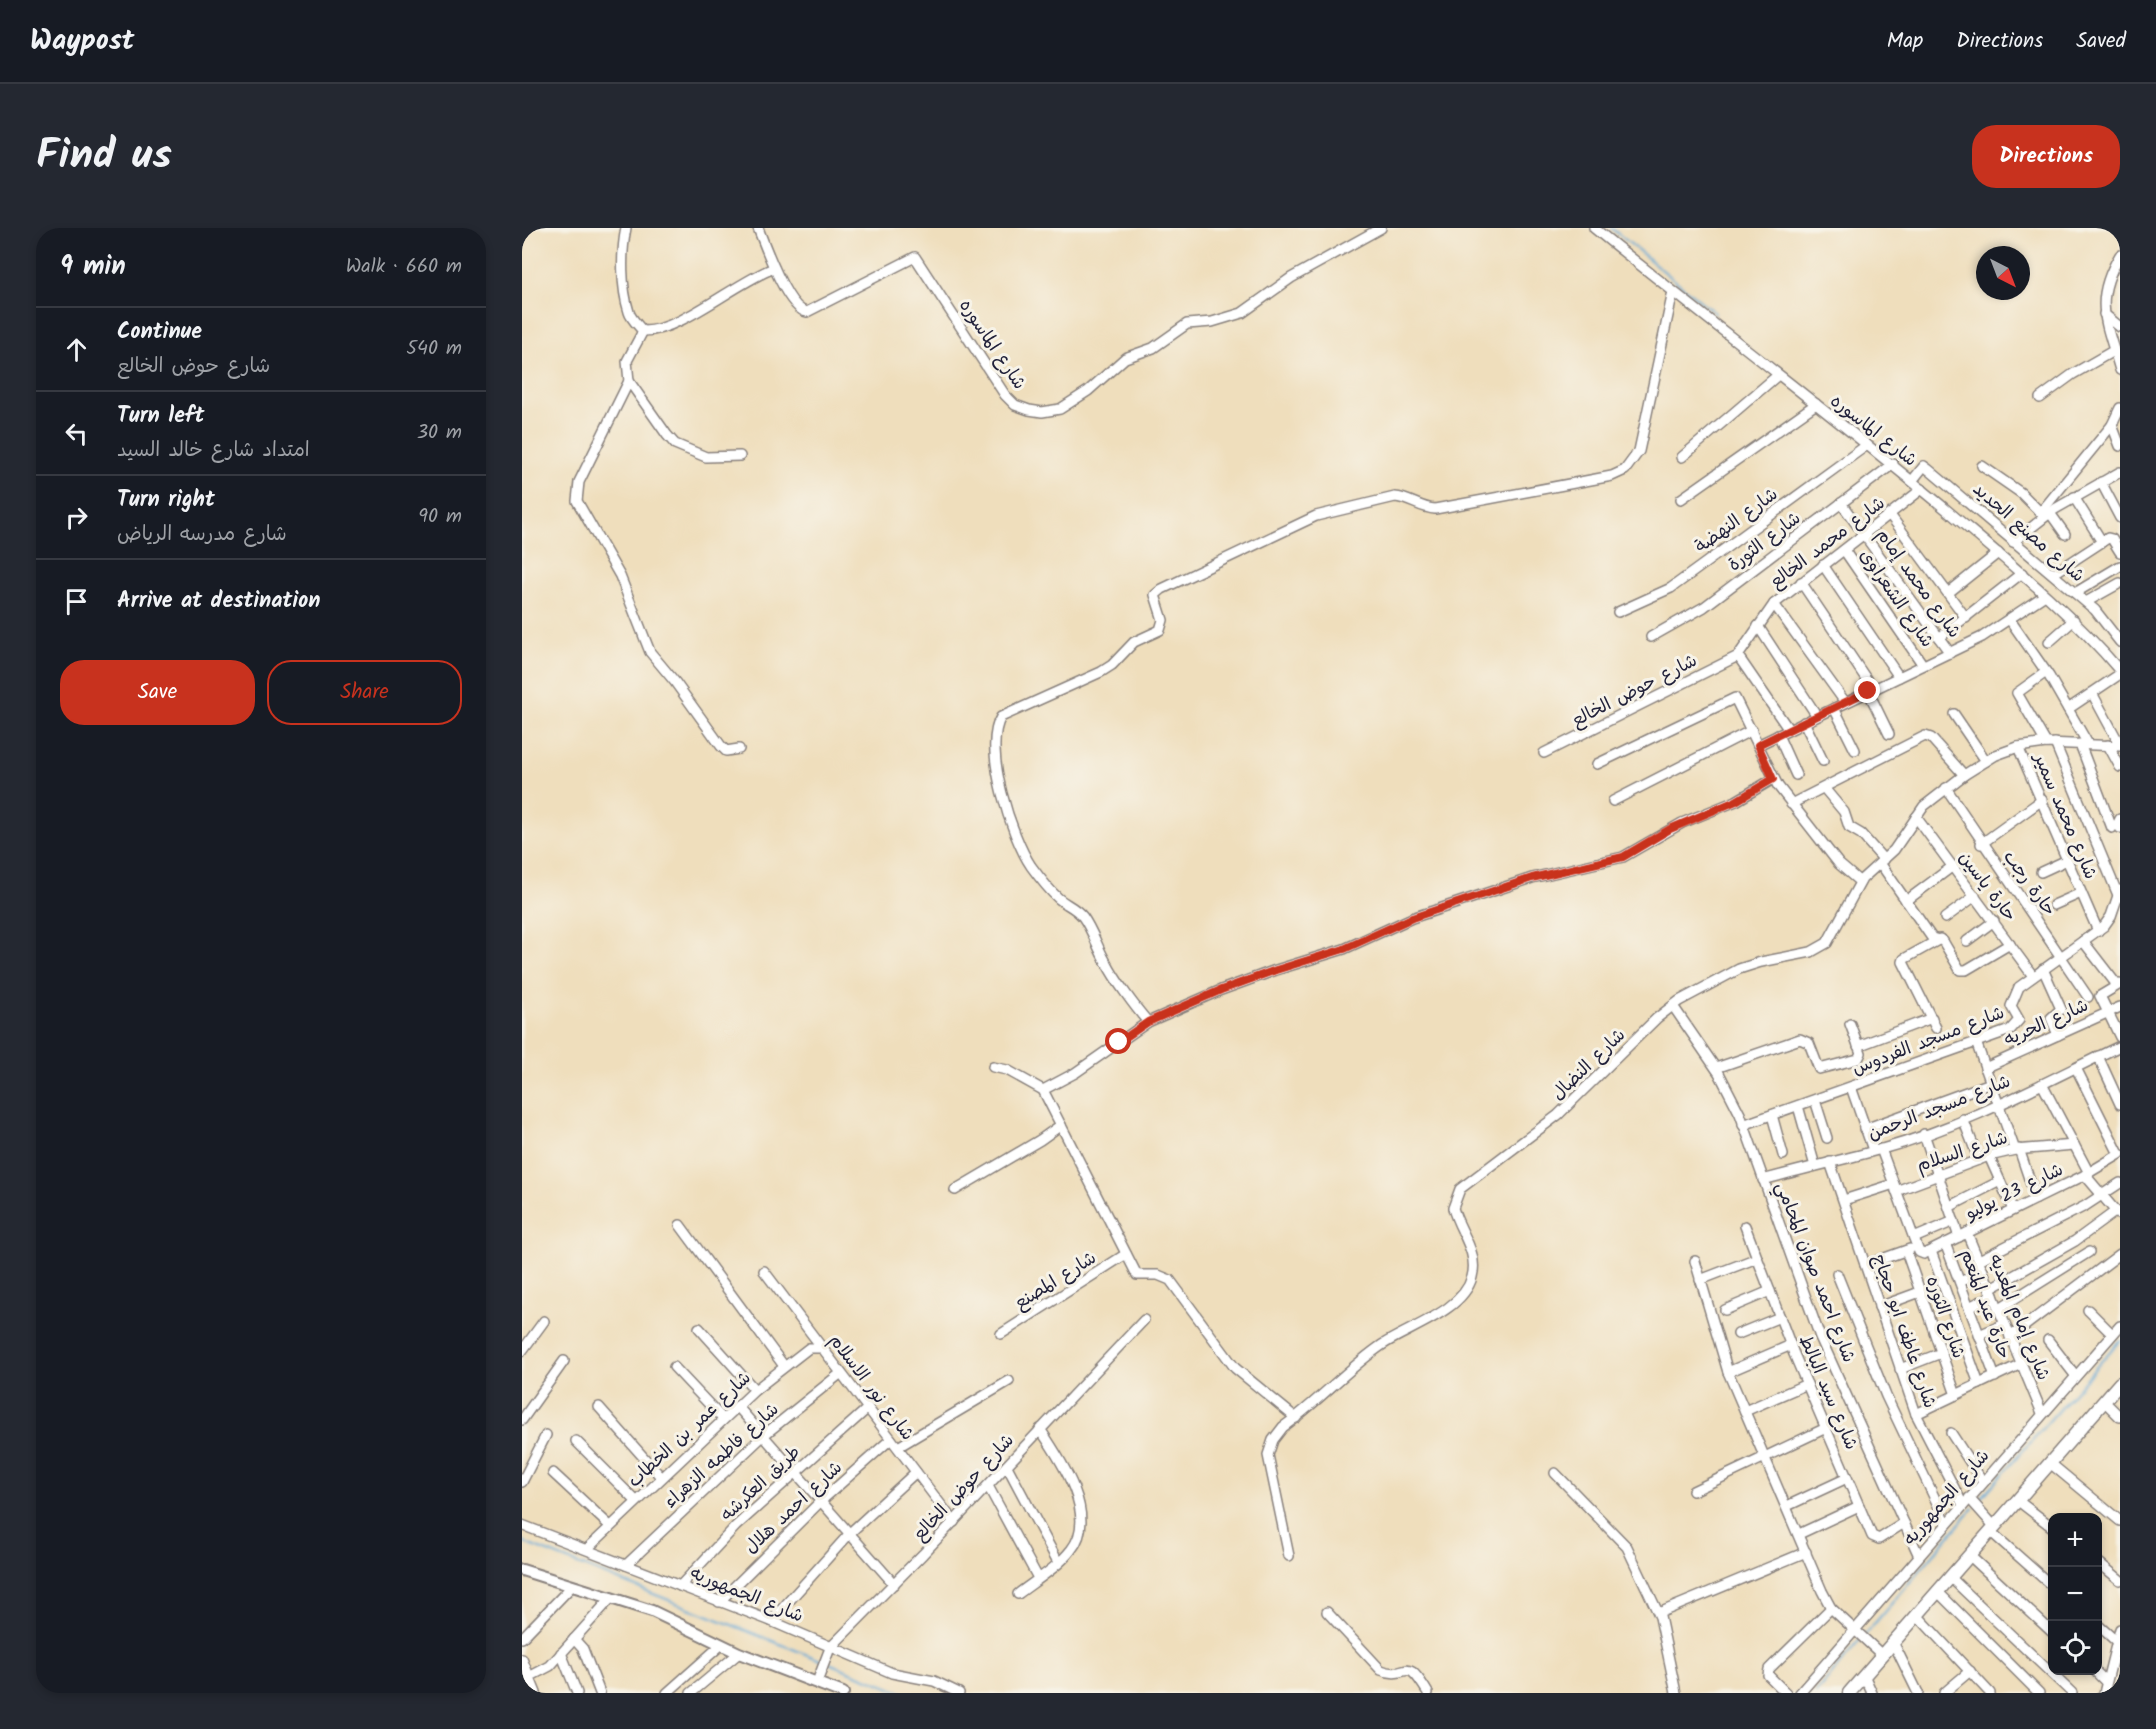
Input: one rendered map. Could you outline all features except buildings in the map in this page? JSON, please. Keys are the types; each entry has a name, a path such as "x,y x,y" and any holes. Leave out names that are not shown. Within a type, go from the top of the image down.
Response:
{"main road":[{"path":"1849,1693 1880,1653 1917,1615 1991,1526 2017,1500 2120,1383"}],"street":[{"path":"626,228 622,248 627,298 630,314 643,331"},
{"name":"شارع الماسوره","path":"758,228 774,268 795,307 807,312 915,256 1005,395 1015,405 1042,412 1060,409 1073,402 1125,358 1154,348 1182,327 1242,313 1291,278 1381,228"},
{"name":"شارع الماسوره","path":"1594,228 1893,464 2022,573 2074,620 2120,673"},
{"path":"2120,255 2107,281 2103,297 2104,314 2120,370"},
{"path":"739,749 726,751 720,746 675,682 650,652 620,576 577,501 579,482 628,381 627,361 643,331 672,324 758,274 774,268"},
{"path":"1148,1022 1106,963 1083,918 1076,909 1054,894 1020,848 1009,815 997,764 994,740 996,725 1001,717 1101,672 1112,665 1134,642 1160,630 1163,620 1155,595 1161,589 1316,516 1395,497 1404,498 1425,508 1435,509 1612,476 1625,471 1639,451 1673,292"},
{"path":"2104,314 2119,324"},
{"path":"2040,398 2073,374 2113,351"},
{"path":"1682,457 1778,375"},
{"path":"628,381 675,444 706,457 740,456"},
{"path":"1681,499 1816,404"},
{"path":"2117,417 2120,446"},
{"path":"2045,514 2117,417"},
{"name":"شارع النهضة","path":"1618,612 1671,588 1867,445"},
{"name":"شارع الثورة","path":"1651,636 1704,607 1893,464"},
{"name":"شارع مصنع الحديد","path":"1912,481 1924,466 1996,524 2013,542 2086,602 2119,639"},
{"path":"1982,466 2021,493 2065,534"},
{"path":"2013,542 2045,514 2120,472"},
{"path":"2102,482 2120,518"},
{"name":"شارع محمد الخالع","path":"1738,656 1774,604 1922,489"},
{"path":"2074,497 2102,542"},
{"name":"شارع محمد إمام","path":"1841,503 1950,652"},
{"path":"1890,515 1966,618"},
{"path":"2053,574 2111,538 2120,552"},
{"name":"شارع الشعراوى","path":"1844,550 1923,665"},
{"path":"1948,593 1998,553"},
{"path":"1823,565 1899,677"},
{"path":"2075,593 2120,566"},
{"path":"1939,638 2022,573"},
{"path":"1801,582 1870,690 1889,734"},
{"path":"2086,602 2120,583"},
{"path":"1758,745 1950,652 2010,620 2045,595"},
{"path":"1774,604 1845,702"},
{"path":"2010,620 2068,709 2116,828"},
{"path":"2049,642 2074,620"},
{"path":"1758,626 1817,716"},
{"path":"1738,656 1789,730"},
{"name":"شارع حوض الخالع","path":"1544,753 1738,656"},
{"path":"2046,672 2016,693 2050,743 2119,894"},
{"path":"2068,709 2120,673"},
{"path":"2092,693 2120,745"},
{"path":"1597,764 1732,698 1738,699 1773,779 1839,864 1860,882"},
{"path":"1834,708 1855,750"},
{"path":"1954,714 1986,761"},
{"path":"1804,722 1823,761"},
{"path":"1613,801 1752,730"},
{"path":"1778,735 1796,775"},
{"path":"1791,804 1925,736 1931,738 1964,775"},
{"name":"شارع النضال","path":"1289,1556 1268,1455 1273,1440 1283,1427 1383,1344 1461,1298 1472,1280 1473,1260 1454,1214 1456,1195 1558,1115 1673,1006 1739,969 1820,949 1833,936 1860,882 1906,835 1916,817 1946,788 1964,775 1986,761 2018,747 2050,743 2120,745"},
{"path":"2108,745 2120,767"},
{"name":"شارع محمد سمير","path":"2018,747 2098,931"},
{"path":"1043,1090 1083,1068 1148,1022 1268,972 1344,949 1412,918 1532,878 1623,857 1676,826 1736,801 1773,779"},
{"path":"1824,788 1844,812 1849,827 1861,834 1882,861 1932,938 1940,939 1959,968 1964,971 2010,944"},
{"name":"حارة رجب","path":"1946,788 2088,997"},
{"path":"1982,844 2042,800"},
{"name":"حارة ياسين","path":"1916,817 2033,976"},
{"path":"2116,828 2120,819"},
{"path":"2041,872 2067,860"},
{"path":"1906,901 1953,866"},
{"path":"2054,905 2081,893"},
{"name":"شارع مسجد الفردوس","path":"1743,1125 2010,1030 2019,1020 2011,1006 2019,987 2098,931 2111,916 2119,894"},
{"path":"1946,918 1975,896"},
{"path":"1967,941 1994,921"},
{"path":"1936,1028 1903,962 1904,959 1940,939"},
{"path":"2084,941 2119,984 2101,995 2120,1037"},
{"path":"2043,969 2061,1009 2051,1018 2058,1035"},
{"name":"شارع احمد صوان المحامي","path":"1673,1006 1716,1068 1743,1125 1820,1337 1919,1556"},
{"name":"شارع الحريه","path":"1985,1068 2120,1007"},
{"path":"1858,1046 1932,1018"},
{"path":"1716,1068 1803,1039 1809,1043 1816,1065 1821,1069 1858,1059 1861,1053 1850,1024"},
{"path":"1976,1042 2036,1199"},
{"name":"شارع مسجد الرحمن","path":"1763,1180 1877,1150 1924,1134 1999,1105 2120,1046"},
{"path":"2098,1056 2120,1104"},
{"path":"993,1066 1007,1070 1043,1090 1137,1275 1158,1275 1170,1280 1234,1368 1296,1418"},
{"path":"2076,1068 2120,1154"},
{"path":"1865,1129 1990,1083"},
{"path":"1969,1306 2118,1214 2087,1174 2042,1084"},
{"path":"1851,1087 1865,1129 1895,1187 1979,1384"},
{"path":"1815,1100 1827,1138"},
{"path":"1797,1106 1815,1166"},
{"path":"1772,1115 1783,1155"},
{"path":"1963,1119 1979,1160"},
{"path":"955,1190 1040,1140 1061,1125"},
{"name":"شارع إمام المعديه","path":"1924,1134 1953,1221 1978,1260 2042,1413"},
{"name":"شارع السلام","path":"1847,1199 1938,1175 1989,1156 2017,1150 2074,1145"},
{"name":"شارع 23 يوليو","path":"1921,1247 1945,1243 1963,1235 2087,1174 2120,1154"},
{"path":"1989,1156 2013,1210"},
{"name":"شارع عاطف ابو حجاج","path":"1830,1162 1916,1414 1969,1502 2048,1582"},
{"path":"1949,1207 2000,1181"},
{"path":"1978,1260 2085,1206 2120,1183"},
{"path":"1865,1265 1921,1247 1953,1221"},
{"path":"680,1225 784,1366"},
{"name":"شارع سيد البالط","path":"1745,1226 1807,1384 1874,1538 1879,1539 1904,1523"},
{"name":"حارة عبد المنعم","path":"1945,1243 1995,1377"},
{"name":"شارع الثوره","path":"1906,1251 1956,1395"},
{"path":"1998,1308 2089,1252"},
{"name":"شارع المصنع","path":"1000,1334 1126,1254"},
{"path":"2010,1337 2120,1254"},
{"path":"1700,1280 1758,1258"},
{"path":"1695,1261 1728,1372 1831,1608 1880,1653"},
{"name":"شارع نور الاسلام","path":"764,1271 954,1522"},
{"path":"1960,1282 1983,1271"},
{"path":"1837,1274 1886,1395 1947,1524"},
{"path":"1725,1310 1770,1291"},
{"path":"1879,1306 1920,1292"},
{"path":"2088,1310 2112,1334"},
{"path":"1738,1334 1780,1317"},
{"name":"شارع حوض الخالع","path":"819,1677 828,1652 1144,1320"},
{"path":"522,1351 544,1321"},
{"path":"1979,1335 2005,1324"},
{"name":"شارع الجمهوريه","path":"1800,1693 1857,1633 1919,1556 1969,1502 1983,1482 2042,1413 2120,1326"},
{"path":"699,1328 755,1390"},
{"path":"2048,1340 2075,1375"},
{"path":"1728,1372 1791,1345"},
{"name":"شارع عمر بن الخطاب","path":"587,1549 736,1406 809,1348 822,1348"},
{"path":"1900,1369 1941,1353"},
{"path":"522,1420 564,1361"},
{"path":"1916,1414 2021,1364"},
{"path":"674,1367 723,1419"},
{"name":"شارع فاطمه الزهراء","path":"626,1565 764,1435 841,1373"},
{"path":"898,1448 1009,1381"},
{"path":"1745,1411 1807,1384"},
{"path":"2104,1401 2120,1417"},
{"path":"736,1406 851,1532 894,1584"},
{"path":"599,1407 661,1477"},
{"name":"طريق العكرشه","path":"680,1586 736,1526 868,1408"},
{"path":"1693,1491 1826,1428"},
{"path":"1018,1594 1058,1562 1076,1542 1082,1517 1079,1499 1040,1429"},
{"path":"1951,1433 1983,1482"},
{"path":"522,1482 546,1435"},
{"name":"شارع احمد هلال","path":"719,1602 821,1501 891,1439"},
{"path":"576,1441 636,1501"},
{"path":"2050,1463 2120,1521"},
{"path":"1007,1466 1058,1562"},
{"path":"771,1621 851,1532 916,1472"},
{"path":"553,1473 610,1526"},
{"path":"1555,1473 1627,1547 1659,1613 1676,1693"},
{"path":"1787,1506 1847,1478"},
{"path":"988,1486 1038,1578"},
{"path":"2017,1500 2048,1524"},
{"path":"1799,1534 1859,1506"},
{"name":"شارع الجمهوريه","path":"522,1525 771,1621 828,1652 892,1673 934,1681 959,1693"},
{"path":"1659,1613 1806,1552"},
{"path":"1969,1555 2048,1628"},
{"path":"2102,1566 2120,1580"},
{"path":"522,1570 659,1614 739,1653 819,1677 843,1693"},
{"path":"1950,1577 2072,1693"},
{"path":"522,1638 572,1586"},
{"path":"1937,1591 2039,1693"},
{"path":"529,1677 547,1668 611,1598"},
{"path":"1786,1693 1768,1675 1769,1669 1831,1608"},
{"path":"1327,1612 1382,1670 1388,1672 1408,1669 1415,1672 1428,1693"},
{"path":"1917,1615 1990,1693"},
{"path":"2102,1629 2117,1642"},
{"path":"2104,1693 2120,1629"},
{"path":"574,1639 583,1649 600,1693"},
{"path":"1893,1642 1918,1693"},
{"path":"667,1693 722,1645"},
{"path":"561,1653 577,1693"},
{"path":"691,1693 739,1653"},
{"path":"522,1659 536,1693"},
{"path":"2111,1663 2120,1672"},
{"path":"1944,1693 1970,1671"},
{"path":"1864,1675 1872,1693"},
{"path":"2098,1675 2106,1682"}],"waterway":[{"path":"1611,228 1715,313"},
{"path":"1977,1503 2120,1340"},
{"path":"1864,1636 1973,1508"},
{"path":"522,1542 823,1661"},
{"path":"1816,1693 1860,1640"},
{"path":"829,1663 903,1693"}],"route":[{"path":"1119,1042 1148,1022 1193,1005 1221,990 1344,949 1412,918 1484,896 1532,878 1614,860 1632,853 1670,829 1722,808 1773,779 1758,745 1868,691"}]}
